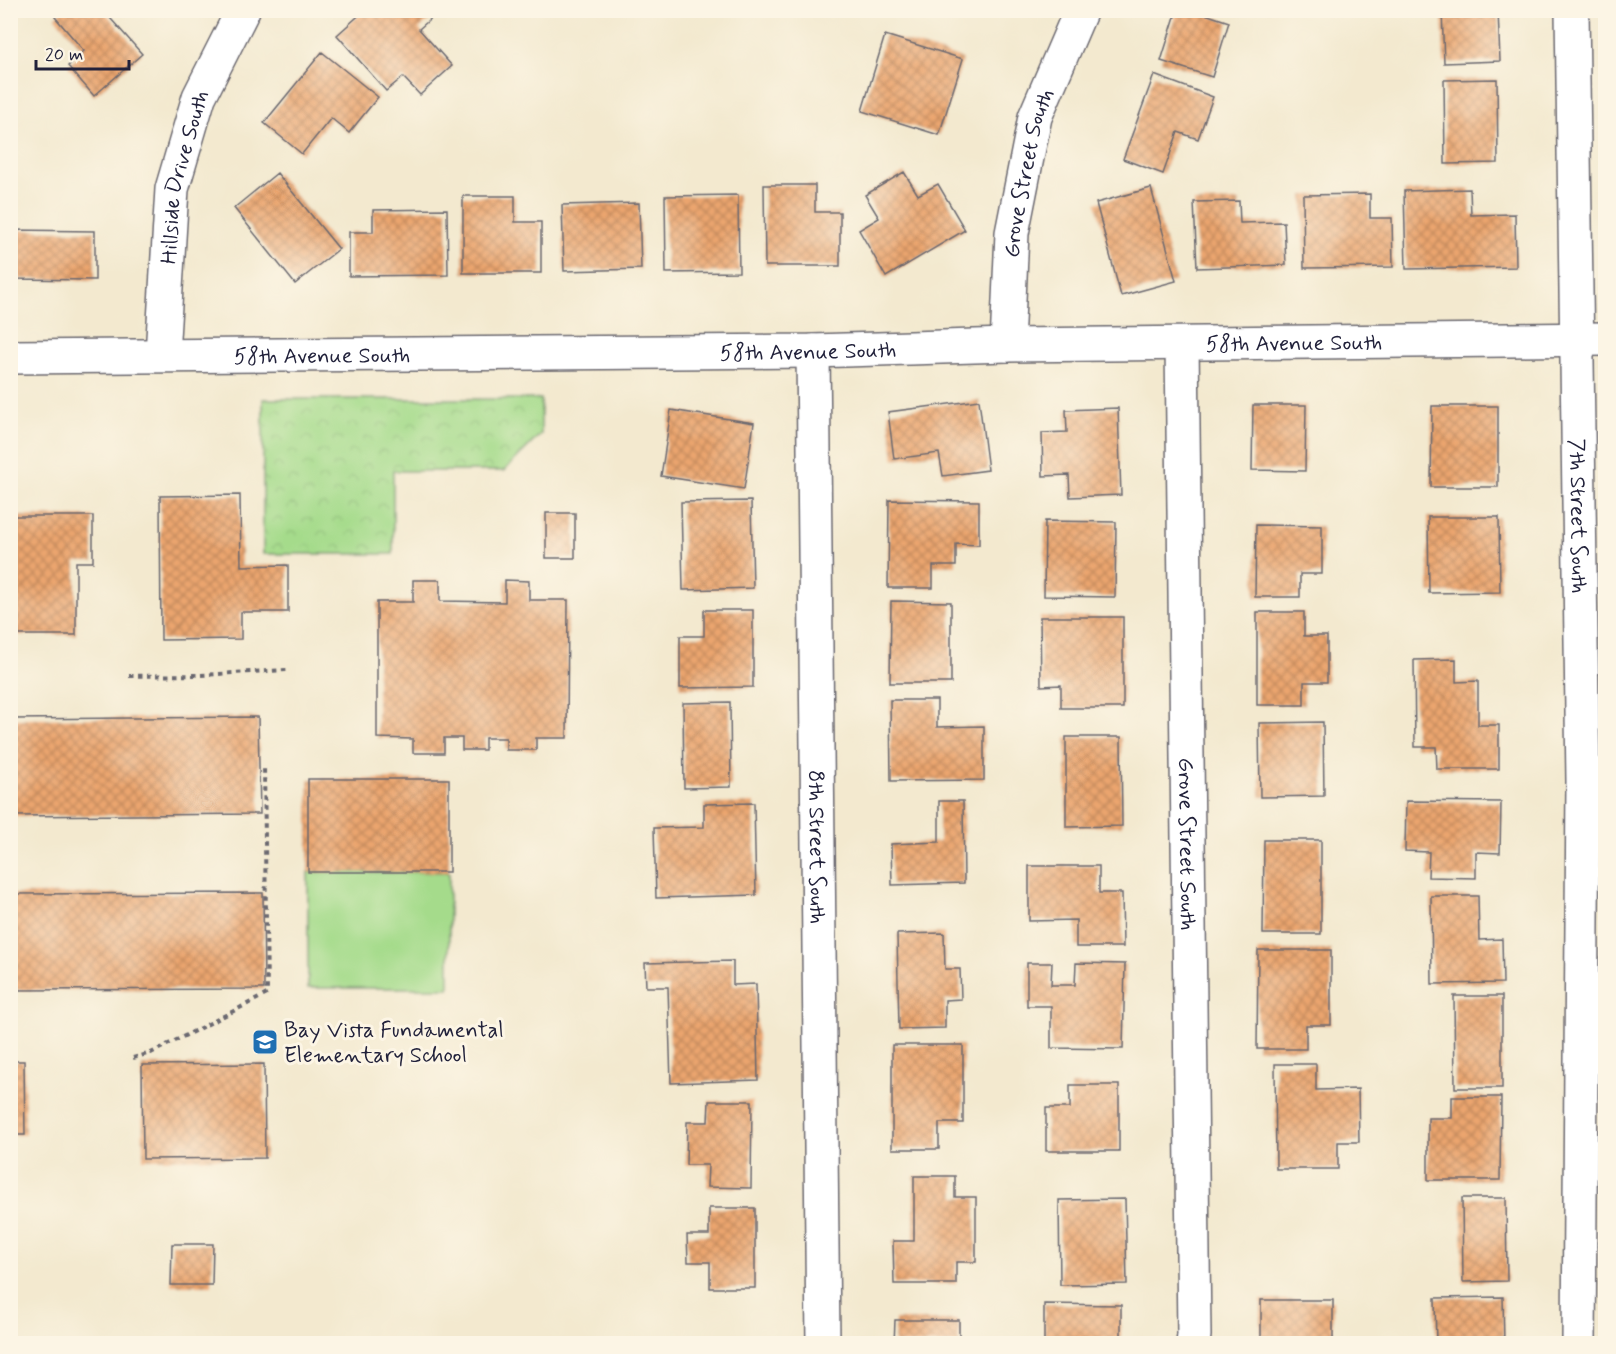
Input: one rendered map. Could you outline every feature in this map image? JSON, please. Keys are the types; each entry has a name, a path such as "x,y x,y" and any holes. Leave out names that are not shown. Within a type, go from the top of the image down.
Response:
{"street":[{"name":"Grove Street South","path":"1007,345 1012,233 1035,117 1081,10"},
{"name":"7th Street South","path":"1572,10 1591,339 1594,781 1593,1287 1579,1344"},
{"name":"Hillside Drive South","path":"162,356 172,189 199,98 242,11"},
{"name":"58th Avenue South","path":"10,357 813,351 1007,345 1591,339"},
{"name":"Grove Street South","path":"1182,344 1193,1344"},
{"name":"8th Street South","path":"813,351 823,1344"}],"path":[{"path":"129,676 288,670"},
{"path":"133,1058 151,1053 267,994 264,765"}],"green space":[{"path":"263,399 541,399 541,434 504,471 393,471 393,554 263,554"},
{"path":"308,872 449,872 449,988 308,988"}],"building":[{"path":"63,10 103,10 142,54 94,96 68,66 84,51 55,17"},
{"path":"365,10 431,10 435,15 419,29 452,66 420,95 403,77 386,91 337,35"},
{"path":"1177,10 1193,10 1229,22 1212,77 1161,61"},
{"path":"1442,10 1498,10 1500,61 1444,63"},
{"path":"885,35 963,59 939,135 862,111"},
{"path":"322,52 378,97 349,133 331,118 302,154 264,123"},
{"path":"1154,75 1213,97 1198,139 1178,132 1163,174 1123,159"},
{"path":"1497,79 1498,163 1445,164 1444,80"},
{"path":"904,172 918,195 938,184 965,230 886,277 859,230 879,218 865,195"},
{"path":"277,173 339,249 295,284 234,208"},
{"path":"764,185 815,185 815,212 840,212 840,266 765,266"},
{"path":"1151,188 1176,281 1121,296 1096,203"},
{"path":"1470,189 1471,215 1515,214 1516,267 1406,269 1404,191"},
{"path":"1370,194 1370,218 1392,218 1393,267 1304,268 1303,195"},
{"path":"738,195 739,272 666,273 665,196"},
{"path":"463,196 515,196 515,222 541,222 541,273 463,273"},
{"path":"1239,201 1240,223 1284,222 1286,265 1197,268 1194,202"},
{"path":"639,203 641,269 564,271 562,205"},
{"path":"447,209 448,275 349,276 349,232 373,232 373,210"},
{"path":"10,230 95,231 95,280 10,279"},
{"path":"979,400 988,470 943,476 939,453 894,459 888,412"},
{"path":"1253,405 1306,405 1305,471 1252,470"},
{"path":"1432,406 1498,406 1498,487 1431,487"},
{"path":"1118,408 1121,495 1070,497 1069,475 1043,476 1042,433 1067,432 1066,410"},
{"path":"671,410 754,423 744,489 661,476"},
{"path":"240,495 241,566 288,565 288,612 241,612 241,639 161,640 160,496"},
{"path":"889,500 979,501 979,545 956,544 956,566 933,566 933,588 888,588"},
{"path":"751,501 753,588 683,590 681,502"},
{"path":"546,513 575,513 575,558 546,558"},
{"path":"10,516 93,516 93,562 76,562 76,635 10,635"},
{"path":"1428,517 1499,517 1500,592 1429,593"},
{"path":"1045,521 1116,522 1115,597 1044,596"},
{"path":"1256,525 1322,526 1322,574 1300,574 1300,597 1255,597"},
{"path":"413,580 440,580 440,601 505,602 505,580 529,581 529,600 568,600 567,738 536,738 536,750 506,750 506,738 485,738 485,750 462,750 462,738 444,738 444,753 413,753 413,739 377,738 377,602 413,602"},
{"path":"891,601 951,602 951,683 890,683"},
{"path":"704,610 753,610 753,687 680,688 680,636 704,636"},
{"path":"1257,612 1304,612 1304,636 1327,636 1327,682 1304,682 1304,705 1257,705"},
{"path":"1040,617 1123,617 1123,708 1061,708 1061,685 1041,686"},
{"path":"1456,659 1456,682 1478,681 1478,725 1499,725 1499,769 1437,769 1436,747 1415,747 1414,660"},
{"path":"890,700 937,700 937,727 984,726 984,780 891,781"},
{"path":"730,702 731,787 684,788 683,703"},
{"path":"258,717 260,814 10,816 10,719"},
{"path":"1323,722 1324,796 1260,797 1259,723"},
{"path":"1066,737 1121,737 1122,826 1066,827"},
{"path":"308,779 449,779 449,872 308,872"},
{"path":"939,801 963,801 964,883 892,885 891,844 939,842"},
{"path":"1406,801 1501,802 1500,853 1476,852 1476,878 1428,877 1429,852 1405,851"},
{"path":"754,803 756,895 656,898 654,828 704,827 704,804"},
{"path":"1264,840 1321,840 1321,934 1263,934"},
{"path":"1029,866 1099,866 1099,893 1122,893 1123,947 1076,947 1076,920 1029,921"},
{"path":"263,893 264,989 10,990 10,894"},
{"path":"1431,896 1478,896 1479,940 1502,939 1503,983 1432,984"},
{"path":"944,933 945,969 960,969 961,999 945,1000 945,1028 899,1029 897,934"},
{"path":"1258,950 1331,950 1331,1025 1306,1025 1306,1049 1257,1049"},
{"path":"733,961 733,985 756,984 758,1080 671,1083 668,987 646,987 645,963"},
{"path":"1027,963 1052,963 1051,985 1075,985 1076,963 1125,964 1123,1049 1051,1048 1051,1006 1027,1006"},
{"path":"1454,996 1502,996 1502,1088 1455,1088"},
{"path":"892,1045 963,1045 963,1123 939,1123 939,1149 892,1149"},
{"path":"10,1061 24,1061 25,1135 10,1135"},
{"path":"264,1064 265,1158 143,1159 142,1065"},
{"path":"1275,1064 1316,1064 1316,1090 1358,1089 1359,1142 1338,1142 1338,1169 1276,1169"},
{"path":"1070,1085 1119,1085 1119,1151 1046,1151 1046,1108 1070,1108"},
{"path":"1452,1097 1501,1097 1500,1180 1428,1180 1428,1118 1452,1118"},
{"path":"709,1101 752,1101 751,1188 707,1187 708,1165 686,1165 687,1122 708,1122"},
{"path":"914,1176 955,1176 955,1197 976,1197 976,1262 956,1262 956,1284 894,1284 893,1241 914,1241"},
{"path":"1462,1198 1506,1198 1507,1281 1463,1282"},
{"path":"1125,1199 1127,1284 1060,1285 1059,1200"},
{"path":"709,1208 755,1208 755,1288 710,1288 710,1262 688,1262 687,1235 709,1235"},
{"path":"172,1244 213,1244 212,1285 171,1285"},
{"path":"1503,1297 1504,1344 1436,1344 1435,1298"},
{"path":"1261,1300 1333,1300 1333,1342 1261,1344"},
{"path":"1044,1304 1121,1305 1121,1344 1044,1344"},
{"path":"895,1320 959,1320 959,1344 894,1344"}],"place":[{"name":"Bay Vista Fundamental Elementary School","path":"265,1042"}]}
